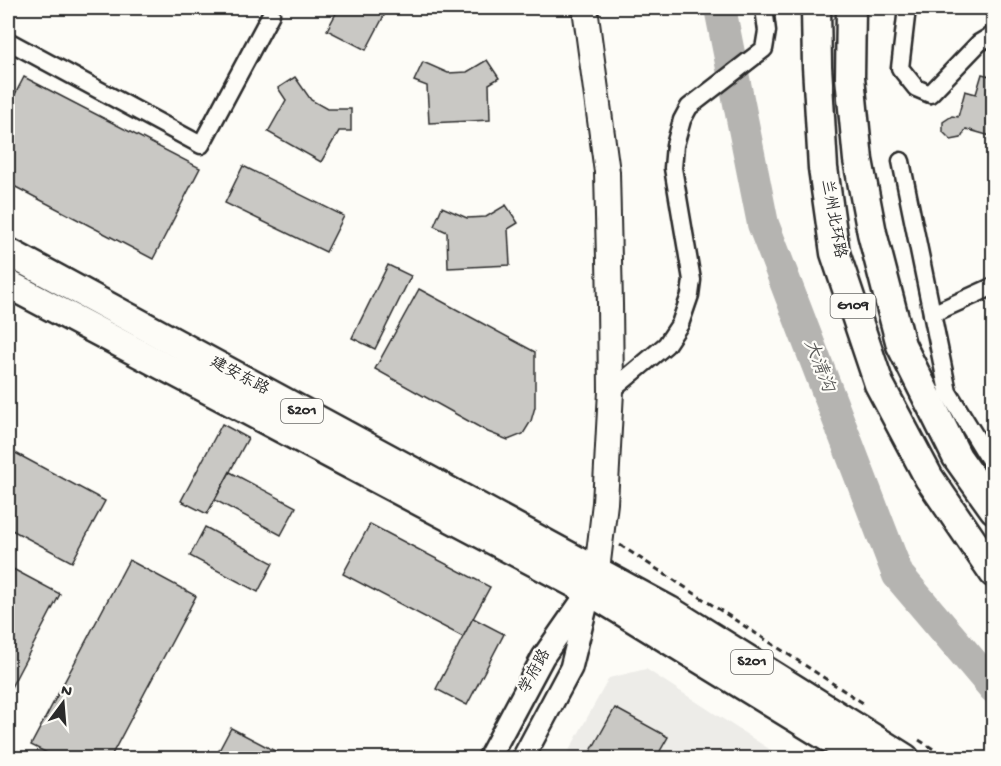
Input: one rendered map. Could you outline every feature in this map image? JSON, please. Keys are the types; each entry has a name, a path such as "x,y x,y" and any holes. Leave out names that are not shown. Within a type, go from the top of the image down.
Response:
{"highway":[{"name":"兰州北环路","path":"816,8 823,168 835,253 879,384 929,478 993,573"},
{"name":"G109","path":"851,8 850,77 858,160 872,233 901,345 957,457 993,509"}],"main road":[{"path":"585,8 607,172 611,391 601,534 593,580"},
{"name":"建安东路","path":"8,252 593,580"},
{"name":"建安东路","path":"8,284 593,580"},
{"name":"S201","path":"593,580 669,610 911,749"},
{"name":"S201","path":"593,580 861,759"}],"street":[{"path":"611,391 666,345 680,324 688,303 692,280 673,168 677,134 689,107 764,49 767,31 764,8"},
{"path":"907,8 900,68 916,88 930,94 979,44 993,34"},
{"path":"8,41 201,145 271,14"},
{"path":"901,160 948,392 993,467"},
{"path":"932,314 993,286"},
{"path":"523,759 570,668 593,580"},
{"name":"学府路","path":"489,759 543,657 593,580"}],"path":[{"path":"601,534 868,707"},
{"path":"911,749 948,759"}],"shaded area":[{"path":"646,669 783,758 565,758 609,678"}],"building":[{"path":"339,8 388,8 366,50 327,30"},
{"path":"487,60 499,78 489,84 490,120 429,123 427,86 414,81 423,62 448,73 467,72"},
{"path":"982,74 994,77 994,137 966,129 961,138 951,140 943,132 943,122 952,116 958,117 965,91 976,94"},
{"path":"24,77 200,168 153,259 8,183 8,108"},
{"path":"295,77 311,100 327,109 351,109 351,131 339,131 321,162 268,132 286,100 278,88"},
{"path":"243,166 344,216 326,252 225,203"},
{"path":"506,205 518,223 508,229 510,265 448,268 447,232 434,226 442,207 467,218 486,217"},
{"path":"388,265 411,276 375,349 352,338"},
{"path":"419,289 535,352 535,407 531,421 523,434 508,440 488,432 375,369"},
{"path":"222,424 248,438 207,514 181,501"},
{"path":"8,449 105,501 72,562 8,528"},
{"path":"230,472 296,507 281,535 215,500"},
{"path":"370,524 490,587 463,637 343,574"},
{"path":"205,527 273,563 258,592 190,556"},
{"path":"129,560 196,596 110,758 57,758 31,745"},
{"path":"13,569 60,594 8,693 8,579"},
{"path":"473,618 504,634 467,705 436,689"},
{"path":"615,708 668,737 656,758 587,758"},
{"path":"231,728 288,758 215,758"}],"waterway":[{"name":"大清沟","path":"720,8 763,224 898,575 994,688"}]}
